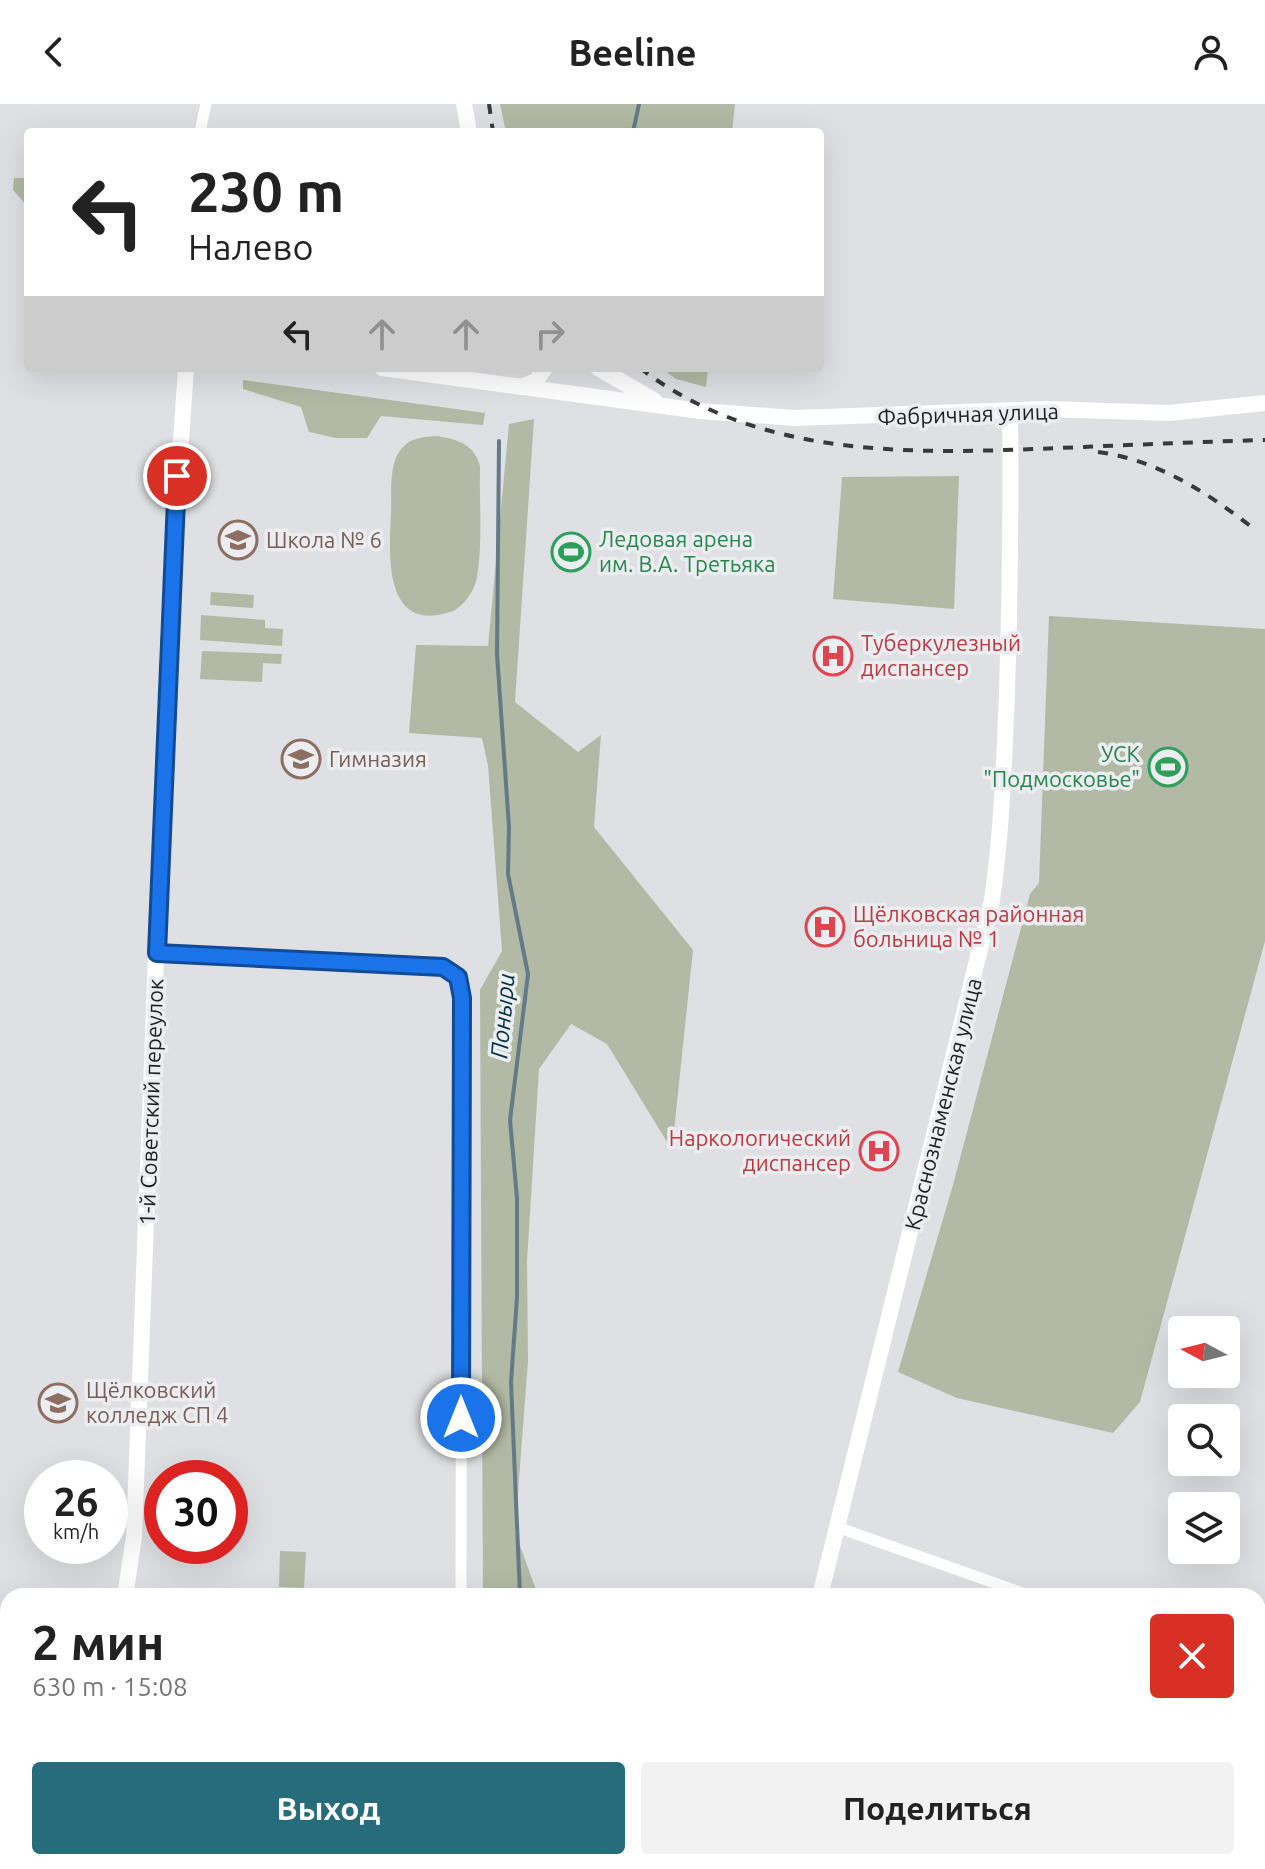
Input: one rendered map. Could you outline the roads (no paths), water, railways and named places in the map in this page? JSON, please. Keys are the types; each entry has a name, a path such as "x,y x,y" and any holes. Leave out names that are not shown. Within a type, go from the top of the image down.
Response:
{"street":[{"path":"201,128 206,104"},
{"path":"464,104 468,128"},
{"name":"1-й Советский переулок","path":"126,1588 134,1537 169,614 186,372"},
{"name":"Фабричная улица","path":"410,372 671,408 795,418 1010,411 1169,413 1265,403"},
{"path":"467,372 479,382"},
{"path":"513,386 536,381 542,372"},
{"name":"Фабричная улица","path":"605,372 671,408"},
{"name":"Краснознаменская улица","path":"822,1588 992,900 1001,843 1004,765 1010,561 1010,411"},
{"path":"157,953 443,967 458,977 462,998 461,1588"},
{"path":"837,1527 1009,1588"}],"waterway":[{"name":"Поныри","path":"634,128 639,104"},
{"name":"Поныри","path":"499,441 497,654 509,827 508,874 528,974 510,1120 517,1198 517,1297 511,1382 520,1588"}],"railway":[{"path":"489,104 492,128"},
{"path":"646,372 687,398 736,420 788,435 841,445 950,451 1265,440"},
{"path":"1098,452 1120,456 1162,471 1220,504 1257,531"}],"place":[{"name":"Школа № 6","path":"238,540"},
{"name":"Ледовая арена им. В.А. Третьяка","path":"571,552"},
{"name":"Туберкулезный диспансер","path":"833,656"},
{"name":"Гимназия","path":"301,759"},
{"name":"УСК \"Подмосковье\"","path":"1168,767"},
{"name":"Щёлковская районная больница № 1","path":"825,927"},
{"name":"Наркологический диспансер","path":"879,1151"},
{"name":"Щёлковский колледж СП 4","path":"58,1403"}]}
